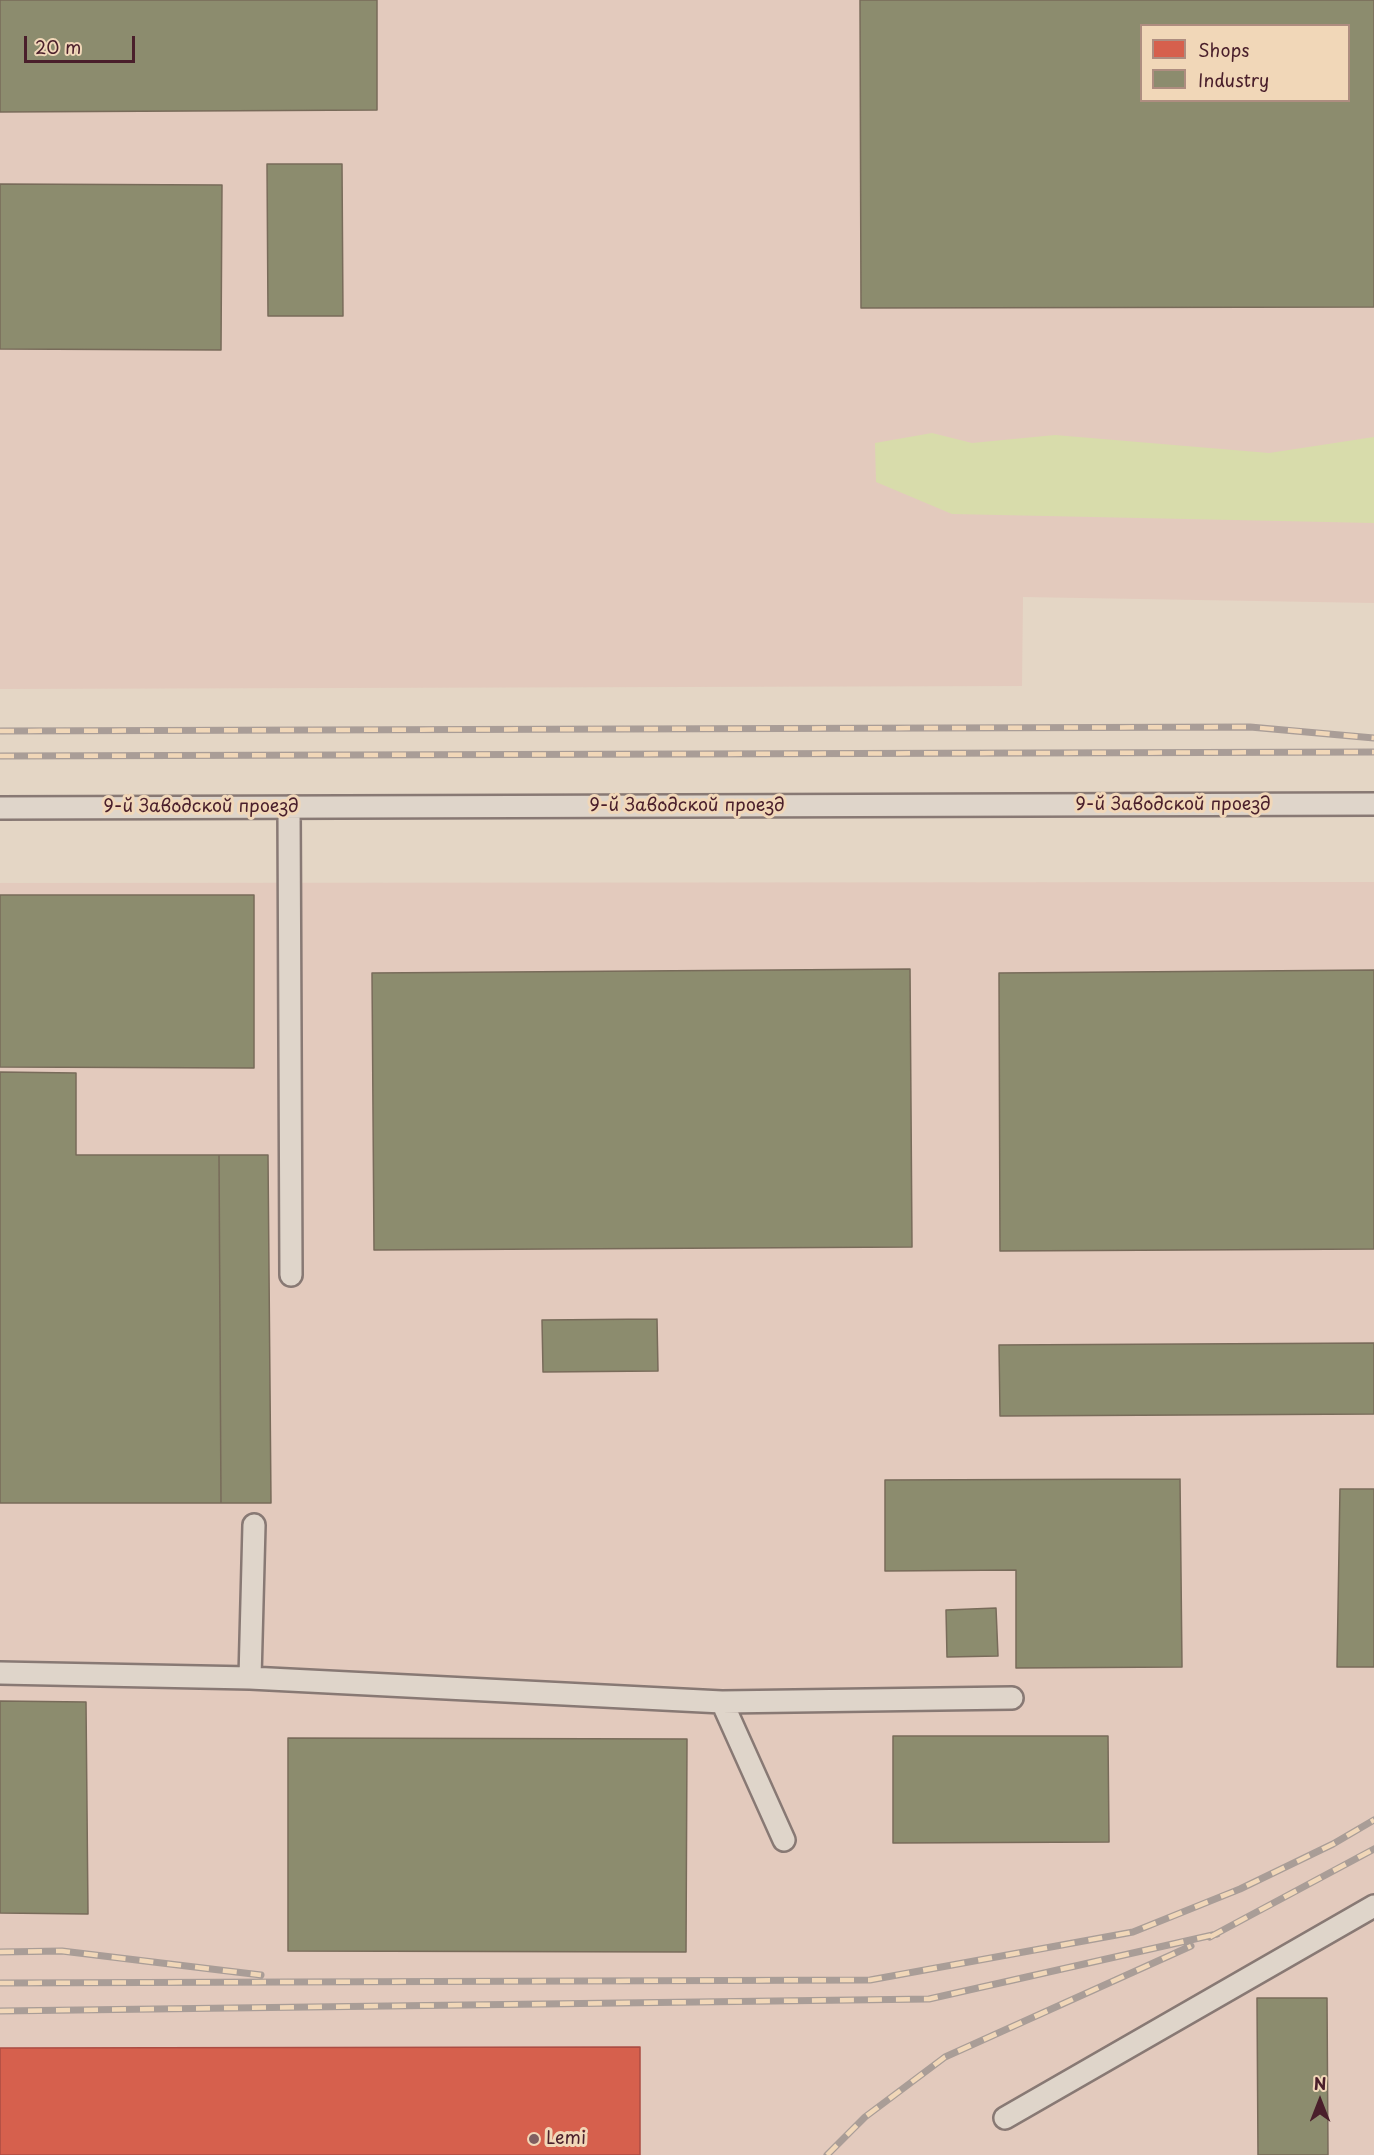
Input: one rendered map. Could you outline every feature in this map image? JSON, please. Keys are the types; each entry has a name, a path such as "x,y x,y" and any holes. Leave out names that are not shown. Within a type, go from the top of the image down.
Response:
{"lane":[{"name":"9-й Заводской проезд","path":"0,808 1374,804"},
{"path":"289,807 291,1275"},
{"path":"250,1678 254,1525"},
{"path":"0,1673 250,1678 722,1702 1012,1698"},
{"path":"722,1702 784,1840"},
{"path":"1005,2118 1374,1905"}],"shaded area":[{"path":"0,0 1374,0 1374,603 1023,597 1022,686 0,689"},
{"path":"1374,882 1374,2155 0,2155 0,883"}],"green space":[{"path":"932,433 972,443 1055,435 1269,453 1374,437 1374,523 952,514 876,482 875,443"}],"building: Shops":[{"path":"640,2047 640,2155 0,2155 0,2048"}],"building: Industry":[{"path":"0,0 377,0 377,110 0,112"},
{"path":"860,0 1374,0 1374,307 861,308"},
{"path":"267,164 342,164 343,316 268,316"},
{"path":"0,184 222,185 221,350 0,349"},
{"path":"0,895 254,895 254,1068 0,1067"},
{"path":"910,969 912,1247 374,1250 372,973"},
{"path":"1374,970 1374,1249 1000,1251 999,973"},
{"path":"0,1072 76,1073 76,1155 219,1155 221,1503 0,1503"},
{"path":"219,1155 268,1155 271,1503 221,1503"},
{"path":"657,1319 658,1371 543,1372 542,1320"},
{"path":"1374,1343 1374,1414 1000,1416 999,1345"},
{"path":"1180,1479 1182,1667 1016,1668 1016,1570 885,1571 885,1480"},
{"path":"1340,1489 1374,1489 1374,1667 1337,1667"},
{"path":"996,1608 998,1656 947,1657 946,1610"},
{"path":"0,1701 86,1702 88,1914 0,1913"},
{"path":"893,1736 1108,1736 1109,1842 893,1843"},
{"path":"288,1738 687,1739 686,1952 288,1951"},
{"path":"1257,1998 1327,1998 1328,2155 1258,2155"}],"railway":[{"path":"0,731 1250,727 1374,738"},
{"path":"0,756 1374,752"},
{"path":"0,1983 870,1980 1133,1932 1240,1889 1333,1844 1374,1820"},
{"path":"1210,1937 1374,1849"},
{"path":"0,2011 929,1999 1217,1934"},
{"path":"827,2155 865,2117 945,2057 1191,1946"},
{"path":"0,1952 62,1951 261,1975"}],"place":[{"name":"Lemi","path":"534,2139"}]}
